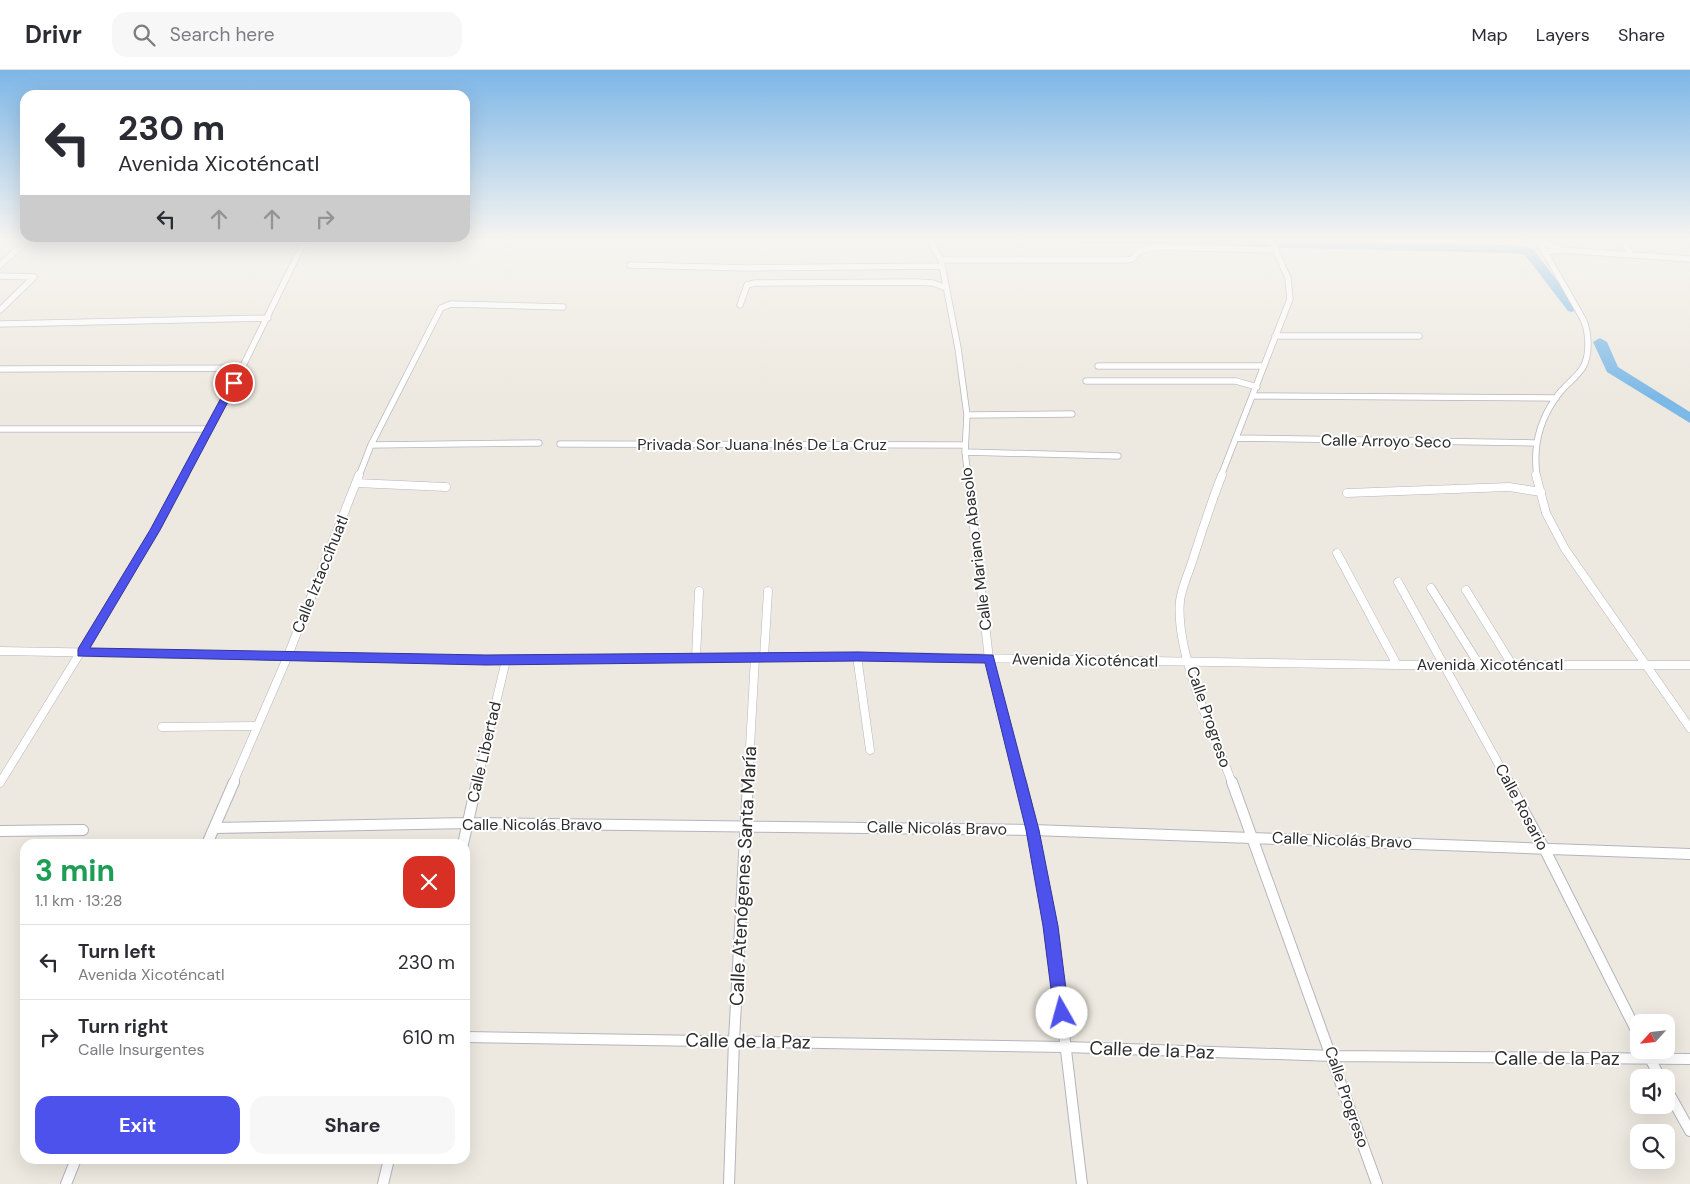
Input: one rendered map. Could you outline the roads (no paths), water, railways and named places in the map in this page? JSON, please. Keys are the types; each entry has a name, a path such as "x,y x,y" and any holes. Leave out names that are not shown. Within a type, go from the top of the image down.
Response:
{"street":[{"path":"0,310 20,292"},
{"path":"0,783 155,530 280,292"},
{"path":"740,305 745,292"},
{"name":"Calle Mariano Abasolo","path":"947,292 958,348 967,415 965,448 989,658 1033,830 1050,926 1082,1184"},
{"name":"Calle Progreso","path":"1290,292 1290,298 1254,396 1211,502 1180,600 1178,617 1190,662 1251,837 1334,1056 1377,1184"},
{"path":"1567,292 1588,331 1588,358 1584,368 1556,398 1539,429 1535,443 1535,468 1540,492 1555,534 1690,728"},
{"name":"Calle Iztaccíhuatl","path":"209,839 287,658 371,445 441,308 451,304 563,307"},
{"path":"0,324 268,318"},
{"path":"1275,336 1419,336"},
{"path":"1098,366 1264,366"},
{"path":"0,370 242,368"},
{"path":"1086,381 1236,381 1257,387"},
{"path":"1254,396 1556,398"},
{"path":"967,415 1072,414"},
{"path":"0,429 208,429"},
{"name":"Calle Arroyo Seco","path":"1236,438 1535,443"},
{"path":"371,445 539,443"},
{"name":"Privada Sor Juana Inés De La Cruz","path":"560,444 965,448 1118,456"},
{"path":"356,483 446,487"},
{"path":"1347,493 1509,487 1540,492"},
{"path":"1337,553 1397,664"},
{"name":"Calle Rosario","path":"1398,582 1445,663 1544,848 1630,1018"},
{"path":"1431,588 1478,663"},
{"path":"1466,590 1511,663"},
{"path":"696,658 700,591"},
{"name":"Calle Atenógenes Santa María","path":"729,1184 734,1040 746,826 760,657 768,591"},
{"name":"Avenida Xicoténcatl","path":"0,651 287,658 506,660 857,656 1190,662 1690,665"},
{"path":"857,656 870,750"},
{"name":"Calle Libertad","path":"464,839 506,660"},
{"path":"162,727 257,726"},
{"name":"Calle Nicolás Bravo","path":"214,828 468,823 1033,830 1690,854"},
{"path":"0,831 83,830"},
{"name":"Calle de la Paz","path":"470,1037 1066,1047 1334,1056 1630,1054"},
{"name":"Calle de la Paz","path":"1675,1057 1690,1059"},
{"path":"1675,1104 1690,1131"},
{"path":"66,1184 74,1164"},
{"path":"383,1184 388,1164"}],"waterway":[{"path":"1560,292 1572,308"},
{"path":"1600,342 1612,369 1690,418"}]}
